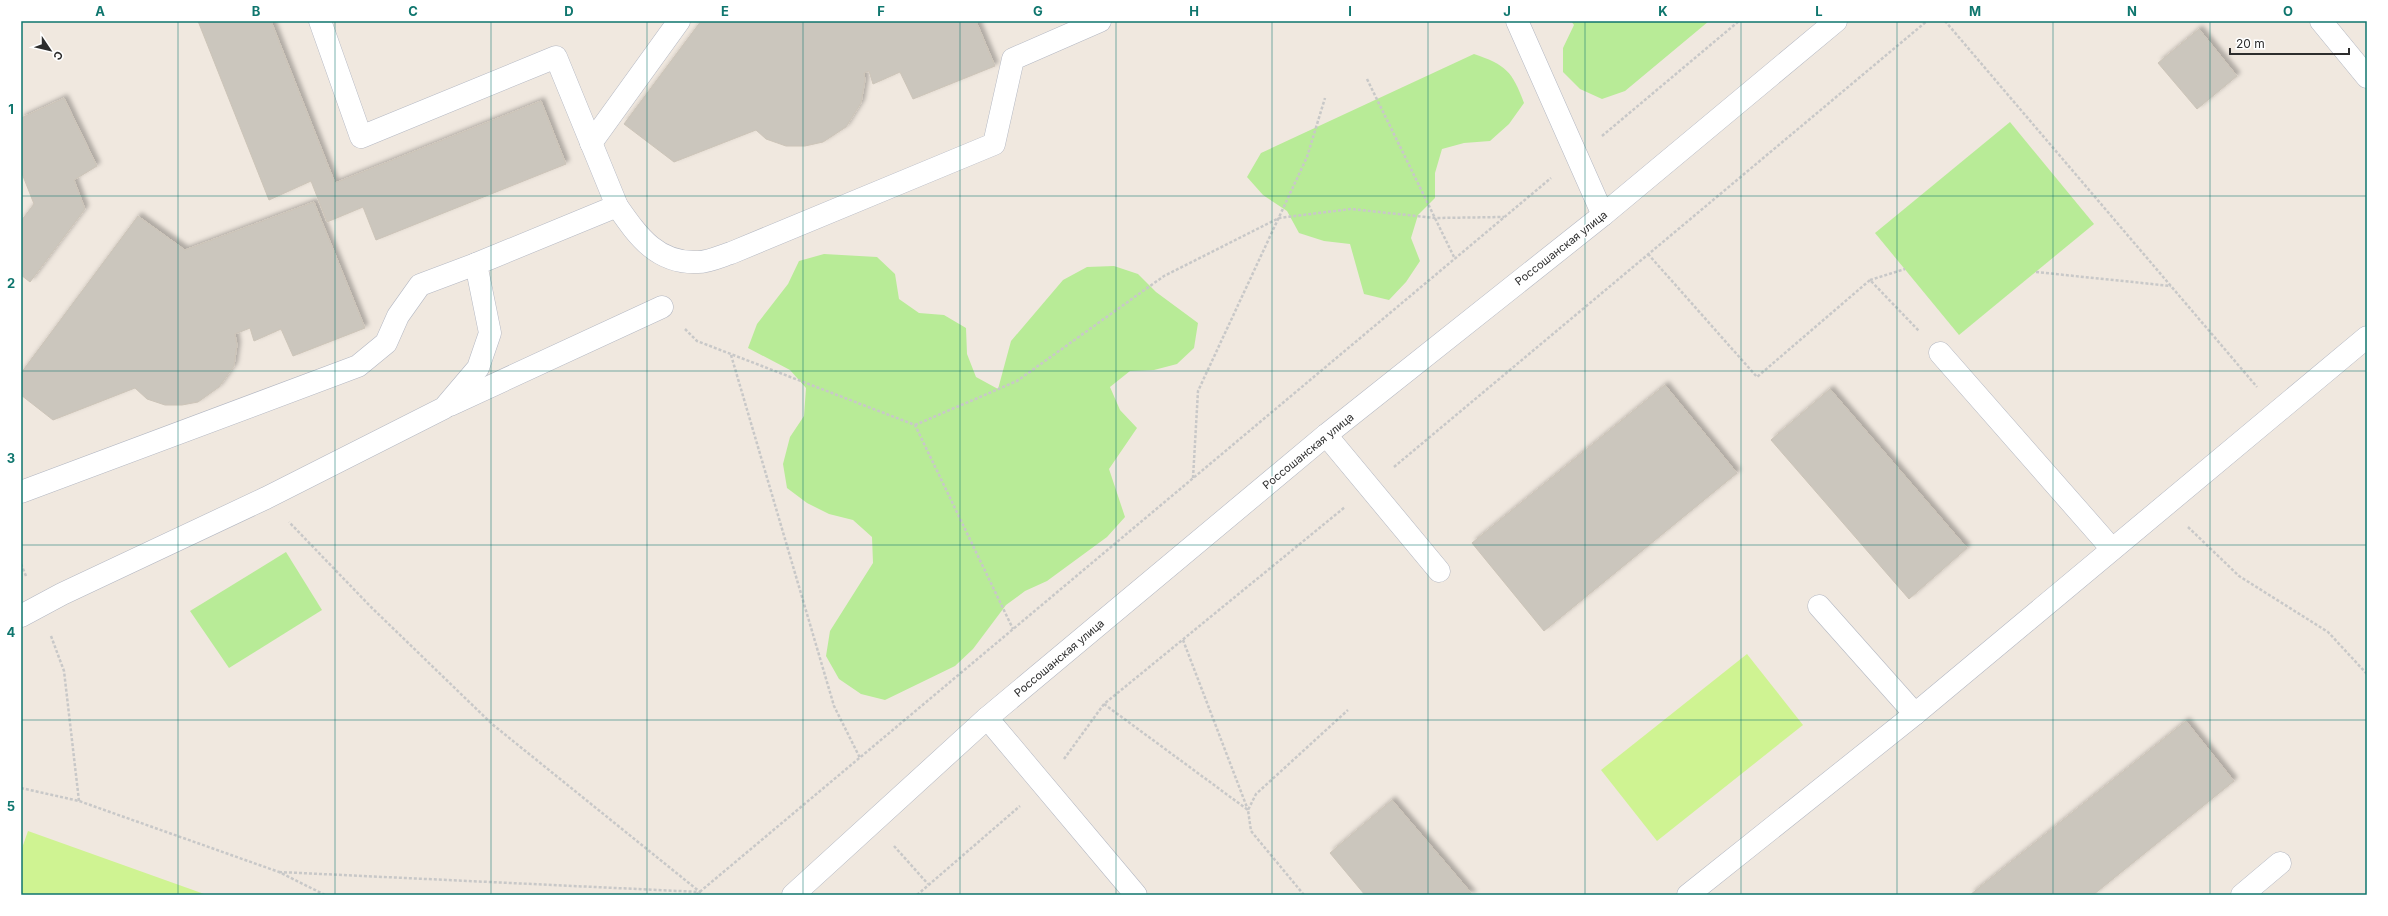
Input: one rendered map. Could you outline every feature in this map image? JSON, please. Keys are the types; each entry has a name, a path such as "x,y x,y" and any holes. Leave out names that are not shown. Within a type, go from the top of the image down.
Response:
{"street":[{"path":"320,21 361,137 556,57 617,206 638,237 665,257 699,262 731,253 994,144 1013,59 1100,21"},
{"path":"591,143 679,21"},
{"path":"1518,21 1603,216"},
{"name":"Россошанская улица","path":"793,895 987,718 1326,435 1603,216 1836,21"},
{"path":"2321,21 2367,77"},
{"path":"21,492 358,366 386,343 398,316 420,285 476,264 617,206"},
{"path":"444,408 478,368 490,333 476,264"},
{"path":"30,612 266,498 444,408 662,307"},
{"path":"1688,895 1915,714 2367,336"},
{"path":"1940,353 2112,548"},
{"path":"1326,435 1439,571"},
{"path":"1819,606 1915,714"},
{"path":"987,718 1136,895"},
{"path":"2242,895 2280,863"}],"path":[{"path":"1600,137 1739,21"},
{"path":"918,895 928,884 1044,785 1104,704 1369,487 1927,21"},
{"path":"1945,21 2277,411"},
{"path":"1367,79 1455,259"},
{"path":"1193,478 1198,391 1307,157 1325,98"},
{"path":"696,895 1556,174"},
{"path":"915,424 1017,381 1164,276 1278,218 1350,209 1435,218 1504,217"},
{"path":"1648,254 1757,377 1870,280 1905,269"},
{"path":"2036,272 2171,286"},
{"path":"1870,280 1940,353"},
{"path":"662,307 697,341 915,424 1013,629"},
{"path":"731,354 834,706 860,758"},
{"path":"266,498 371,607 492,724 700,892"},
{"path":"2165,505 2239,576 2328,632 2367,674"},
{"path":"30,612 64,671 79,800"},
{"path":"1183,640 1248,810 1251,831 1304,895"},
{"path":"1104,704 1248,810"},
{"path":"1248,810 1256,794 1348,710"},
{"path":"21,788 79,800 279,872 325,895"},
{"path":"890,842 928,884"},
{"path":"279,872 700,892"}],"green space":[{"path":"1571,21 1709,21 1625,91 1602,99 1580,89 1563,72 1563,48 1574,25"},
{"path":"1474,54 1501,66 1516,83 1524,103 1509,124 1490,141 1464,143 1442,149 1435,173 1435,198 1418,215 1411,238 1420,261 1406,282 1389,300 1364,294 1350,244 1324,241 1299,233 1287,211 1263,195 1247,177 1261,153"},
{"path":"2010,122 2094,224 1959,335 1875,233"},
{"path":"824,254 877,257 895,274 899,299 919,313 944,315 966,328 967,354 976,377 998,389 1011,341 1063,280 1087,267 1114,266 1138,274 1156,292 1198,323 1194,348 1177,364 1154,370 1130,371 1110,387 1120,410 1137,428 1109,469 1125,517 1107,537 1047,581 1025,591 1006,605 973,649 955,666 885,700 861,694 839,679 826,656 830,631 873,563 872,537 853,520 829,514 807,503 787,488 783,464 790,437 804,416 806,388 790,370 748,348 757,324 788,284 799,261"},
{"path":"286,552 322,610 229,668 190,611"},
{"path":"1747,654 1803,725 1657,841 1601,770"},
{"path":"28,831 207,895 21,895 21,851"}],"building":[{"path":"198,21 271,21 335,183 541,101 566,164 376,240 363,207 327,222 311,181 269,200"},
{"path":"701,21 976,21 995,66 913,99 900,72 873,84 869,71 864,73 865,80 861,103 846,127 823,142 805,146 786,146 766,139 756,130 674,162 624,124"},
{"path":"2199,29 2237,76 2197,109 2158,63"},
{"path":"64,98 97,166 74,180 85,209 30,282 21,275 21,221 34,204 21,171 21,118"},
{"path":"314,202 365,328 293,356 281,329 254,341 250,328 235,334 237,345 234,366 219,387 198,402 182,405 165,405 147,399 135,388 53,420 21,395 21,373 138,216 185,250"},
{"path":"1665,385 1737,473 1544,631 1472,543"},
{"path":"1830,389 1967,548 1909,599 1771,440"},
{"path":"2186,721 2234,781 2093,895 1970,895"},
{"path":"1392,800 1473,895 1365,895 1330,853"}]}
